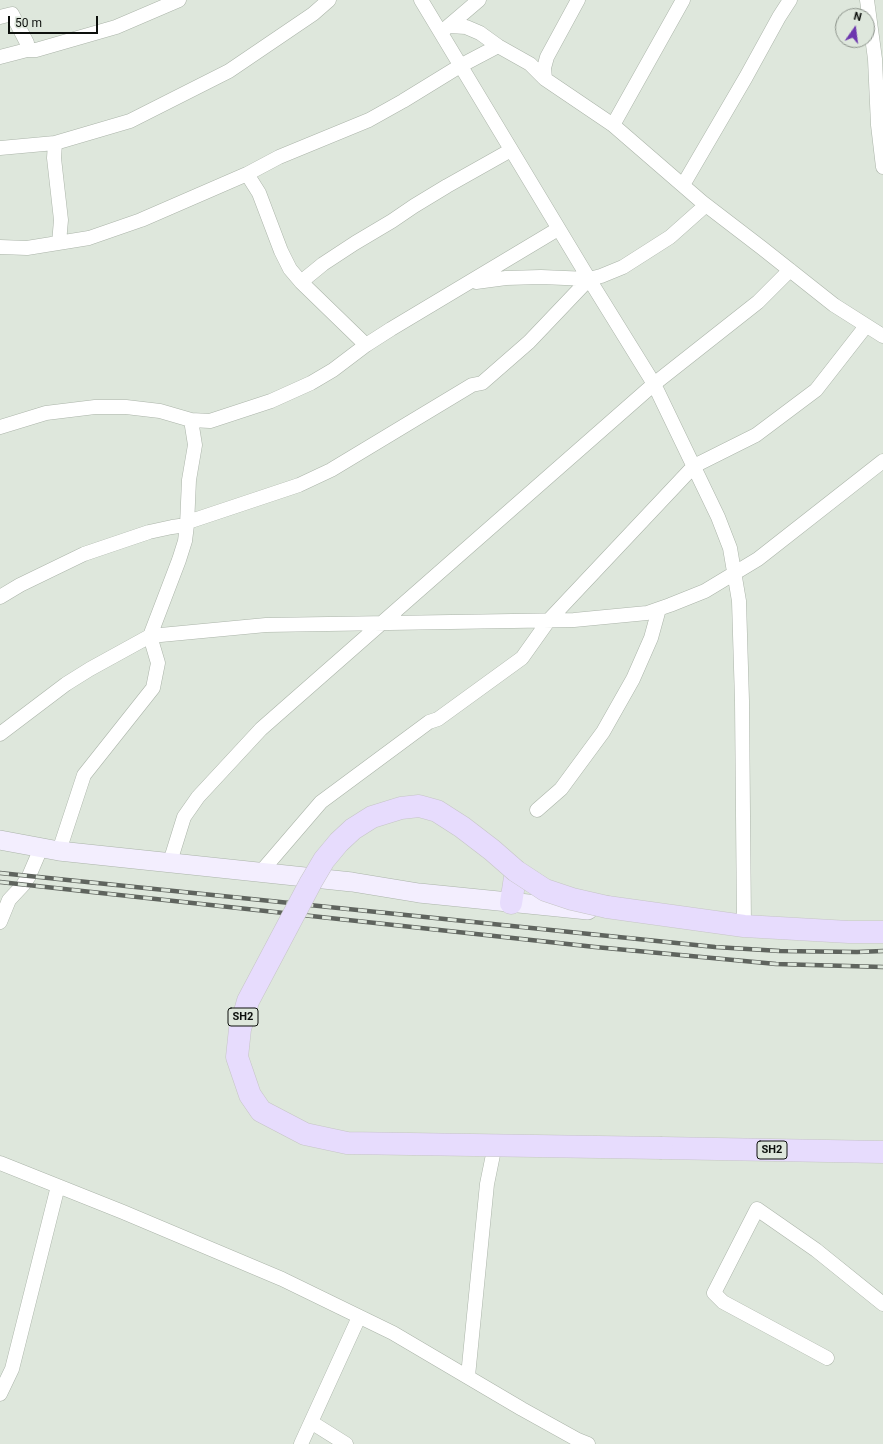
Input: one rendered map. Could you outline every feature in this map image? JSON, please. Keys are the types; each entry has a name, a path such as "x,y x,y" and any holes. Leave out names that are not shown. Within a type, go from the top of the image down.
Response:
{"main road":[{"name":"SH2","path":"883,932 849,932 744,926 607,907 572,899 545,890 516,871 462,827 437,811 419,806 401,808 372,817 353,829 339,842 324,860 310,882 248,1001 240,1029 237,1057 250,1095 261,1111 305,1134 347,1143 883,1152"},
{"path":"0,840 50,849 352,882 419,893 511,903 676,917"},
{"path":"511,903 516,871"}],"street":[{"path":"0,57 27,50 36,50 116,27 179,0"},
{"path":"0,148 55,143 130,121 229,71 313,14 329,0"},
{"path":"421,0 444,29 460,66 558,229 654,384 718,517 730,548 739,601 742,701 744,926"},
{"path":"444,29 479,0"},
{"path":"545,79 544,68 547,57 578,0"},
{"path":"613,125 683,0"},
{"path":"683,185 790,0"},
{"path":"867,0 875,60 878,125 883,167"},
{"path":"0,17 12,14 26,43 27,50"},
{"path":"444,29 466,27 480,33 498,46 530,64 545,79 613,125 706,205 834,306 883,336"},
{"path":"0,247 27,248 89,238 140,220 247,174 279,157 369,120 460,66 498,46"},
{"path":"55,143 54,158 61,220 59,243"},
{"path":"301,282 323,264 355,243 440,190 511,150"},
{"path":"247,174 259,193 281,251 290,269 301,282 366,345"},
{"path":"469,283 506,278 541,277 589,279 623,267 670,237 706,205"},
{"path":"0,427 46,413 95,407 126,407 160,411 192,420 210,421 271,401 333,370 366,345 448,294 469,283 558,229"},
{"path":"170,862 184,817 198,797 261,729 654,384 758,302 790,270"},
{"path":"0,597 20,585 84,554 149,532 188,524 299,485 331,470 472,385 482,383 529,342 589,279"},
{"path":"260,873 321,802 429,722 438,719 522,658 549,620 694,466 756,436 816,390 866,326"},
{"path":"0,922 9,900 23,885 50,849 84,775 152,688 158,663 150,636 179,560 188,524 189,480 195,445 192,420"},
{"path":"0,734 66,684 150,636 266,625 574,620 647,613 705,591 758,559 883,461"},
{"path":"537,810 561,789 603,732 633,679 651,638 659,609"},
{"path":"468,1376 487,1184 495,1145"},
{"path":"0,1163 123,1212 282,1279 393,1333 522,1409 588,1444"},
{"path":"0,1394 12,1369 58,1186"},
{"path":"827,1358 723,1302 714,1293 757,1209 816,1250 883,1304"},
{"path":"301,1444 359,1317"},
{"path":"311,1422 346,1444"}],"railway":[{"path":"0,873 715,947 780,951 883,951"},
{"path":"0,882 595,947 776,964 883,967"}]}
